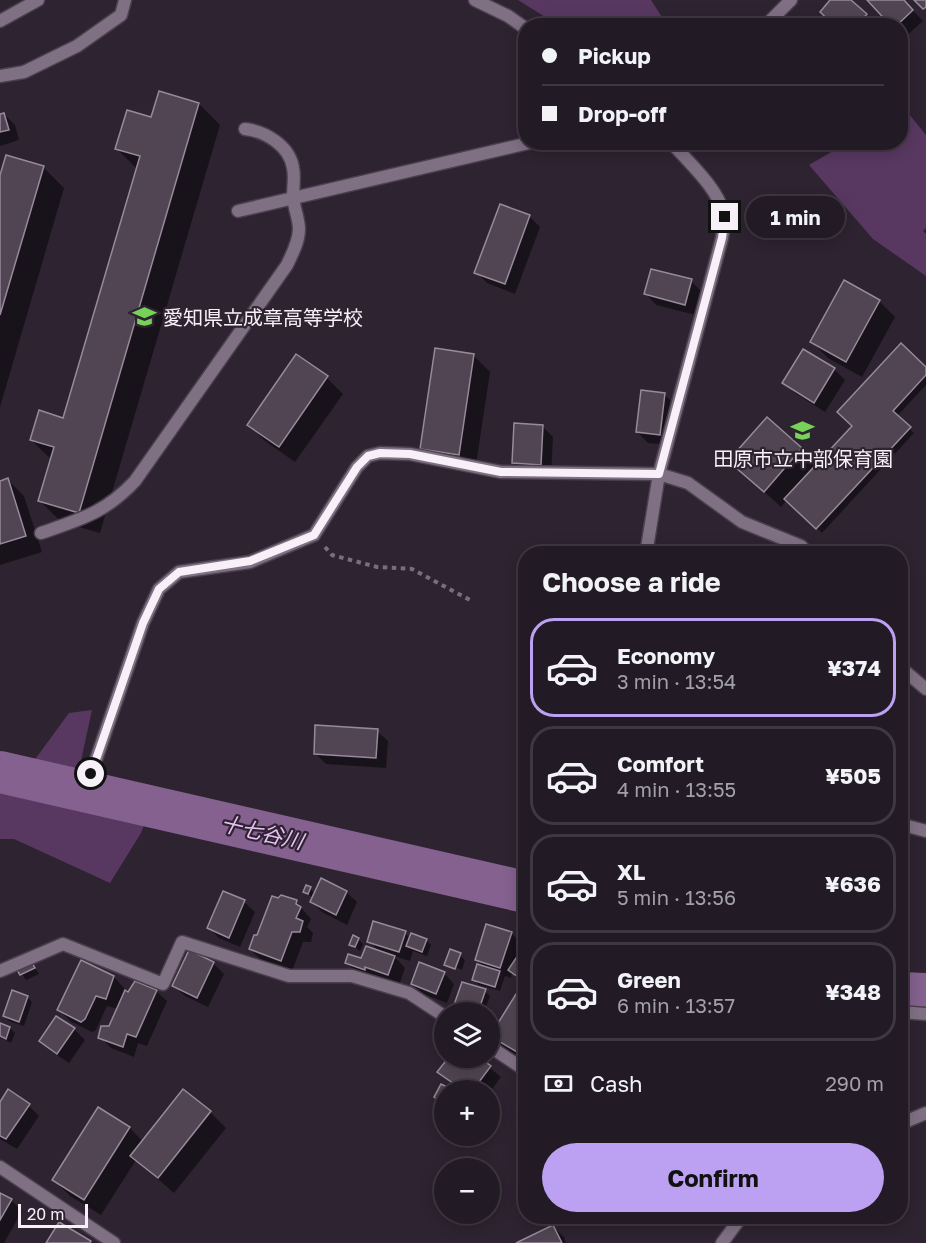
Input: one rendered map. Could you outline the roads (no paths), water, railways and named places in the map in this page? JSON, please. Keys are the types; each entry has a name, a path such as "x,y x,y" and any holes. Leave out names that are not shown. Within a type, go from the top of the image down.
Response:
{"street":[{"path":"0,21 38,0"},
{"path":"0,76 24,72 77,46 121,15 125,0"},
{"path":"475,0 518,23"},
{"path":"773,18 791,0"},
{"path":"41,533 88,517 118,499 135,482 287,265 296,246 299,229 293,198 293,168 290,157 282,147 258,130 245,129"},
{"path":"238,211 518,146"},
{"path":"647,546 659,474 722,238 725,217 720,202 710,187 678,150"},
{"path":"91,774 143,623 159,589 179,572 250,561 314,535 357,467 368,456 380,453 410,454 501,472 659,474 688,483 742,522 801,546"},
{"path":"908,673 926,689"},
{"path":"908,826 926,831"},
{"path":"0,971 63,944 163,984 182,942 289,976 352,976 409,993 434,1009"},
{"path":"908,1013 926,1014"},
{"path":"500,1053 518,1065"},
{"path":"908,1121 926,1113"},
{"path":"0,1167 114,1243"},
{"path":"722,1243 736,1224"}],"waterway":[{"name":"十七谷川","path":"0,772 518,890"},
{"name":"十七谷川","path":"908,993 926,994"}],"place":[{"name":"愛知県立成章高等学校","path":"145,317"},
{"name":"田原市立中部保育園","path":"803,431"}]}
